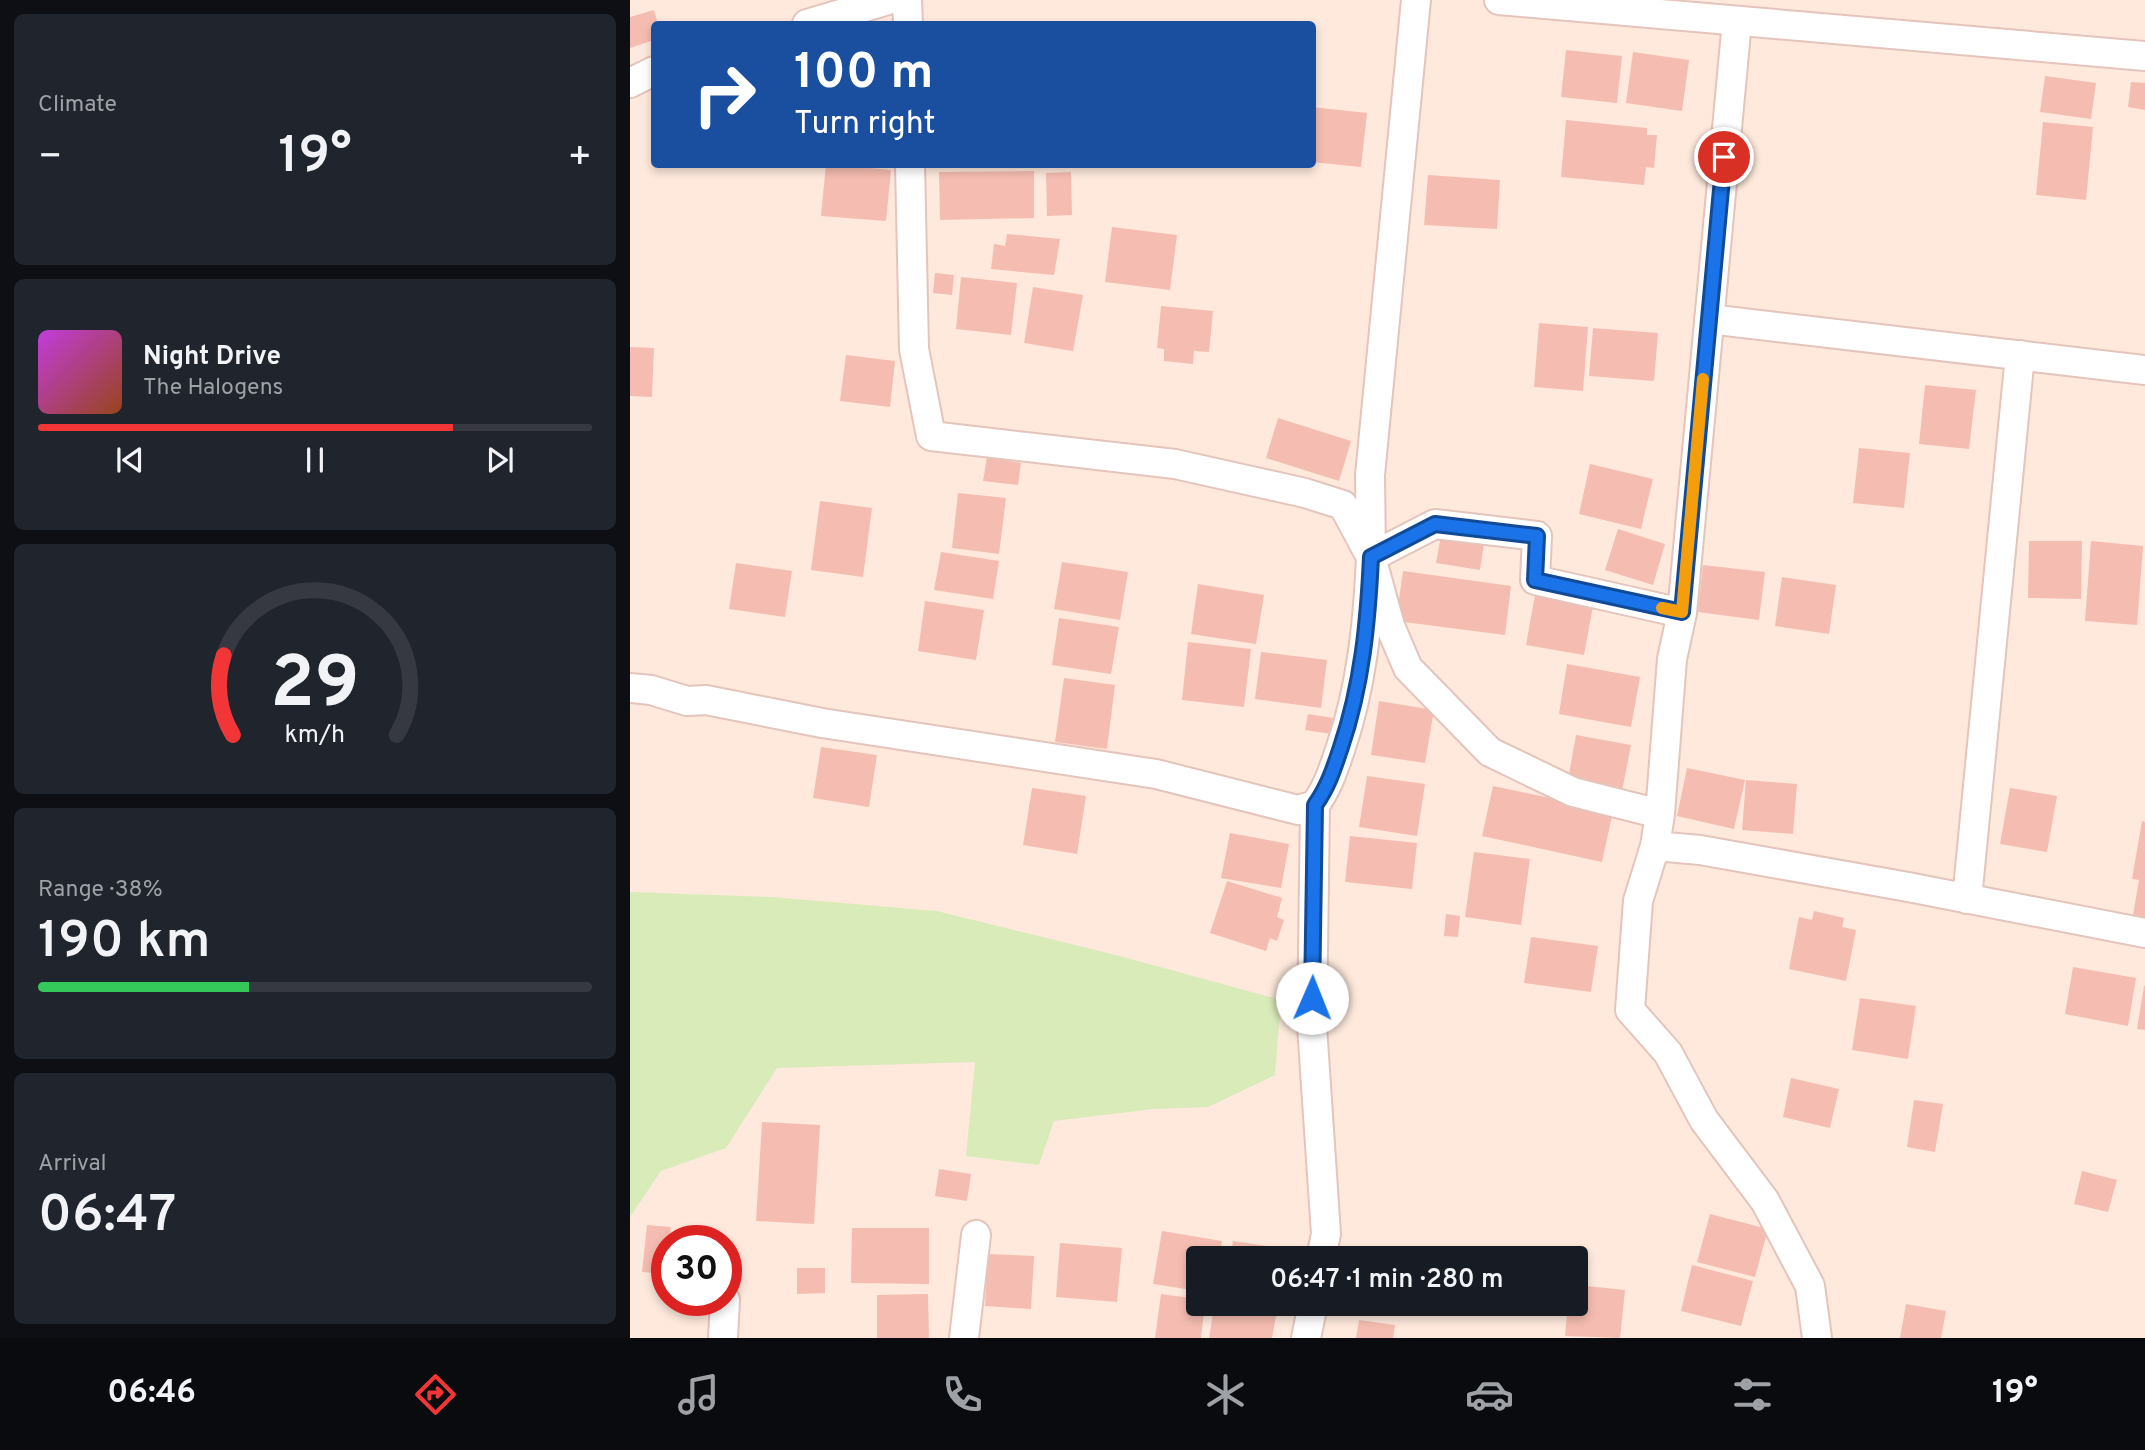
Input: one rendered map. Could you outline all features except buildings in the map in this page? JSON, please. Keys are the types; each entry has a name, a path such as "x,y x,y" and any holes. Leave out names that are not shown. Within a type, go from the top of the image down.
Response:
{"street":[{"path":"817,21 888,0"},
{"path":"907,0 908,21"},
{"path":"1324,1246 1326,1234 1312,1026 1315,805 1325,791 1351,716 1363,656 1371,557 1370,475 1416,0"},
{"path":"1499,0 2145,56"},
{"path":"1737,21 1682,612 1672,659 1660,814 1655,846 1638,901 1630,1010 1668,1053 1704,1120 1765,1200 1810,1286 1817,1338"},
{"path":"630,83 651,72"},
{"path":"910,168 914,349 931,436 1175,464 1343,505 1371,557 1390,626 1408,668 1490,752 1573,792 1660,814"},
{"path":"1709,319 2145,370"},
{"path":"1967,899 2020,355"},
{"path":"1371,557 1435,524 1537,536 1535,580 1682,612"},
{"path":"630,688 651,690 687,701 706,700 822,723 1156,774 1298,810 1315,805"},
{"path":"1655,846 1700,850 2145,933"},
{"path":"964,1338 976,1235"},
{"path":"723,1338 724,1316"},
{"path":"1306,1338 1311,1316"}],"green space":[{"path":"630,892 772,897 937,911 1116,955 1281,1000 1275,1075 1208,1107 1154,1109 1054,1121 1039,1165 966,1156 975,1062 777,1068 726,1148 661,1171 630,1217"}],"slow traffic":[{"path":"1662,608 1682,612 1703,379"}],"route":[{"path":"1312,998 1315,805 1325,791 1334,769 1351,716 1361,670 1368,616 1371,557 1435,524 1537,536 1535,580 1682,612 1724,157"}]}
